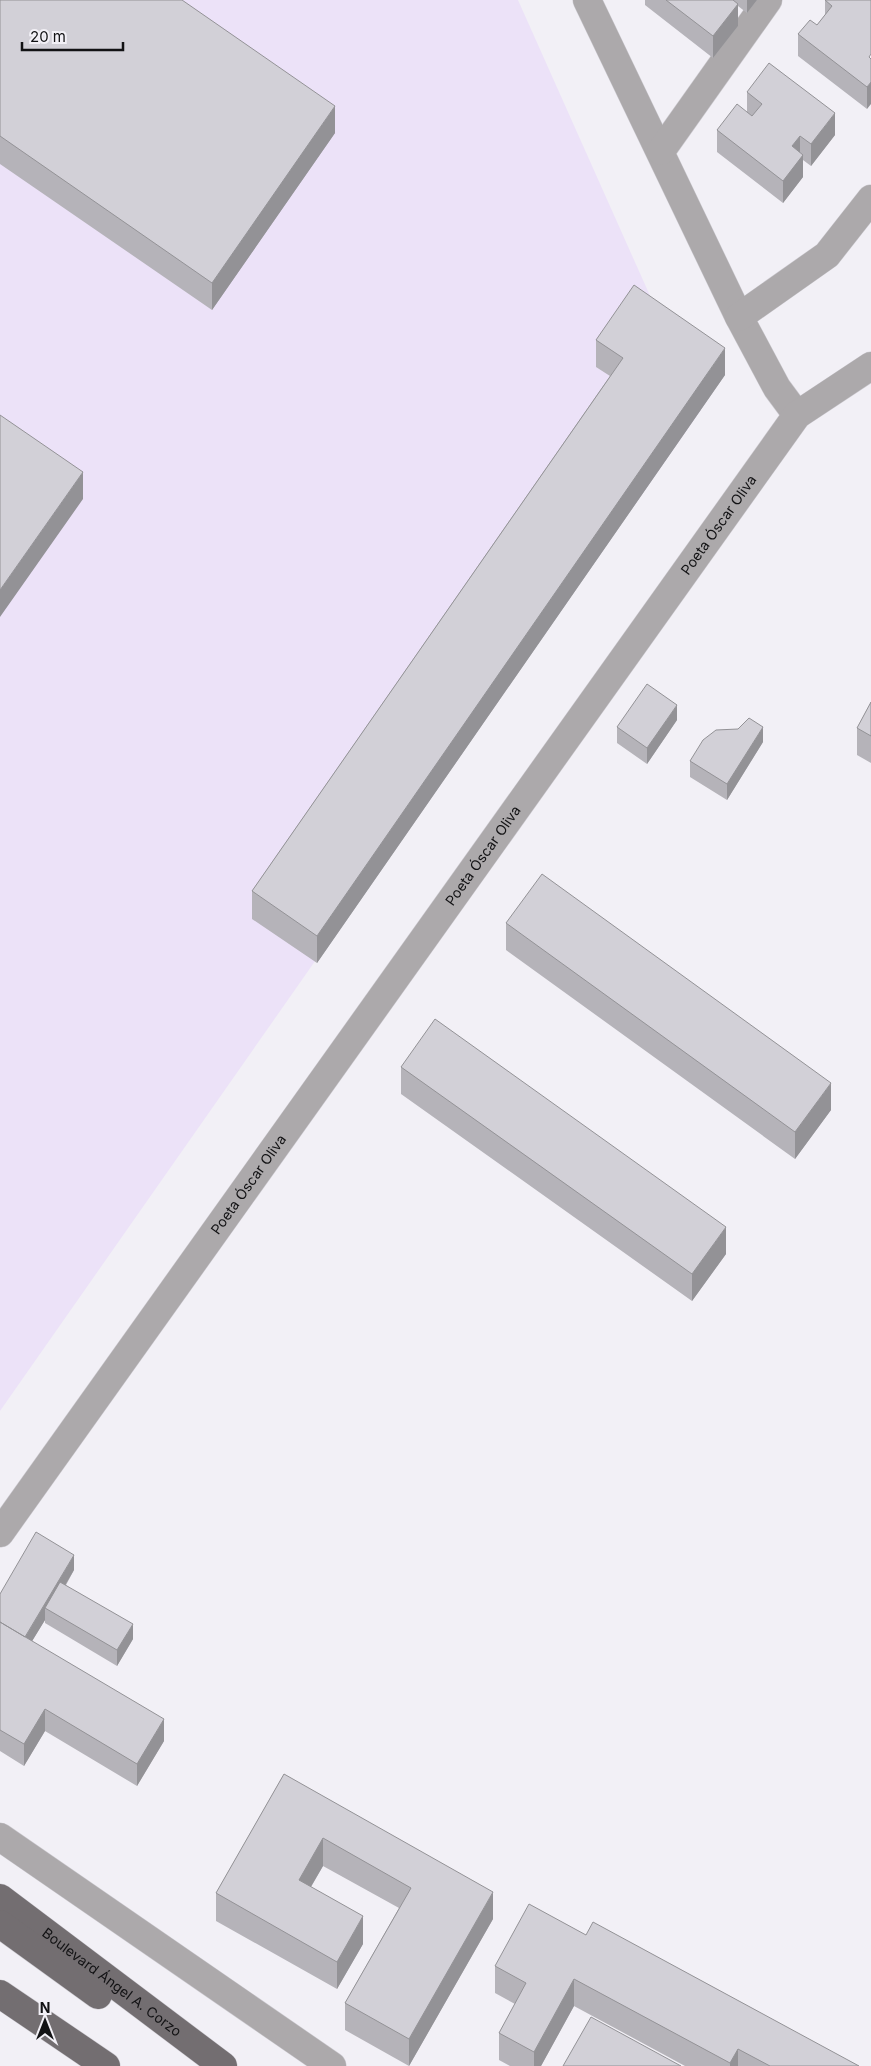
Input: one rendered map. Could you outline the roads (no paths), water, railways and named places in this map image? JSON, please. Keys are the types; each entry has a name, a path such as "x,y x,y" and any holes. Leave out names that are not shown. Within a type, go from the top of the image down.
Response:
{"main road":[{"name":"Boulevard Ángel A. Corzo","path":"0,1898 224,2066"},
{"path":"0,1924 169,2046 203,2066"},
{"path":"0,1994 106,2066"}],"street":[{"path":"661,151 768,0"},
{"path":"589,1 739,317 777,388 797,416 871,366"},
{"path":"739,317 827,255 871,199"},
{"name":"Poeta Óscar Oliva","path":"0,1533 797,416"},
{"path":"0,1837 332,2066"}]}
